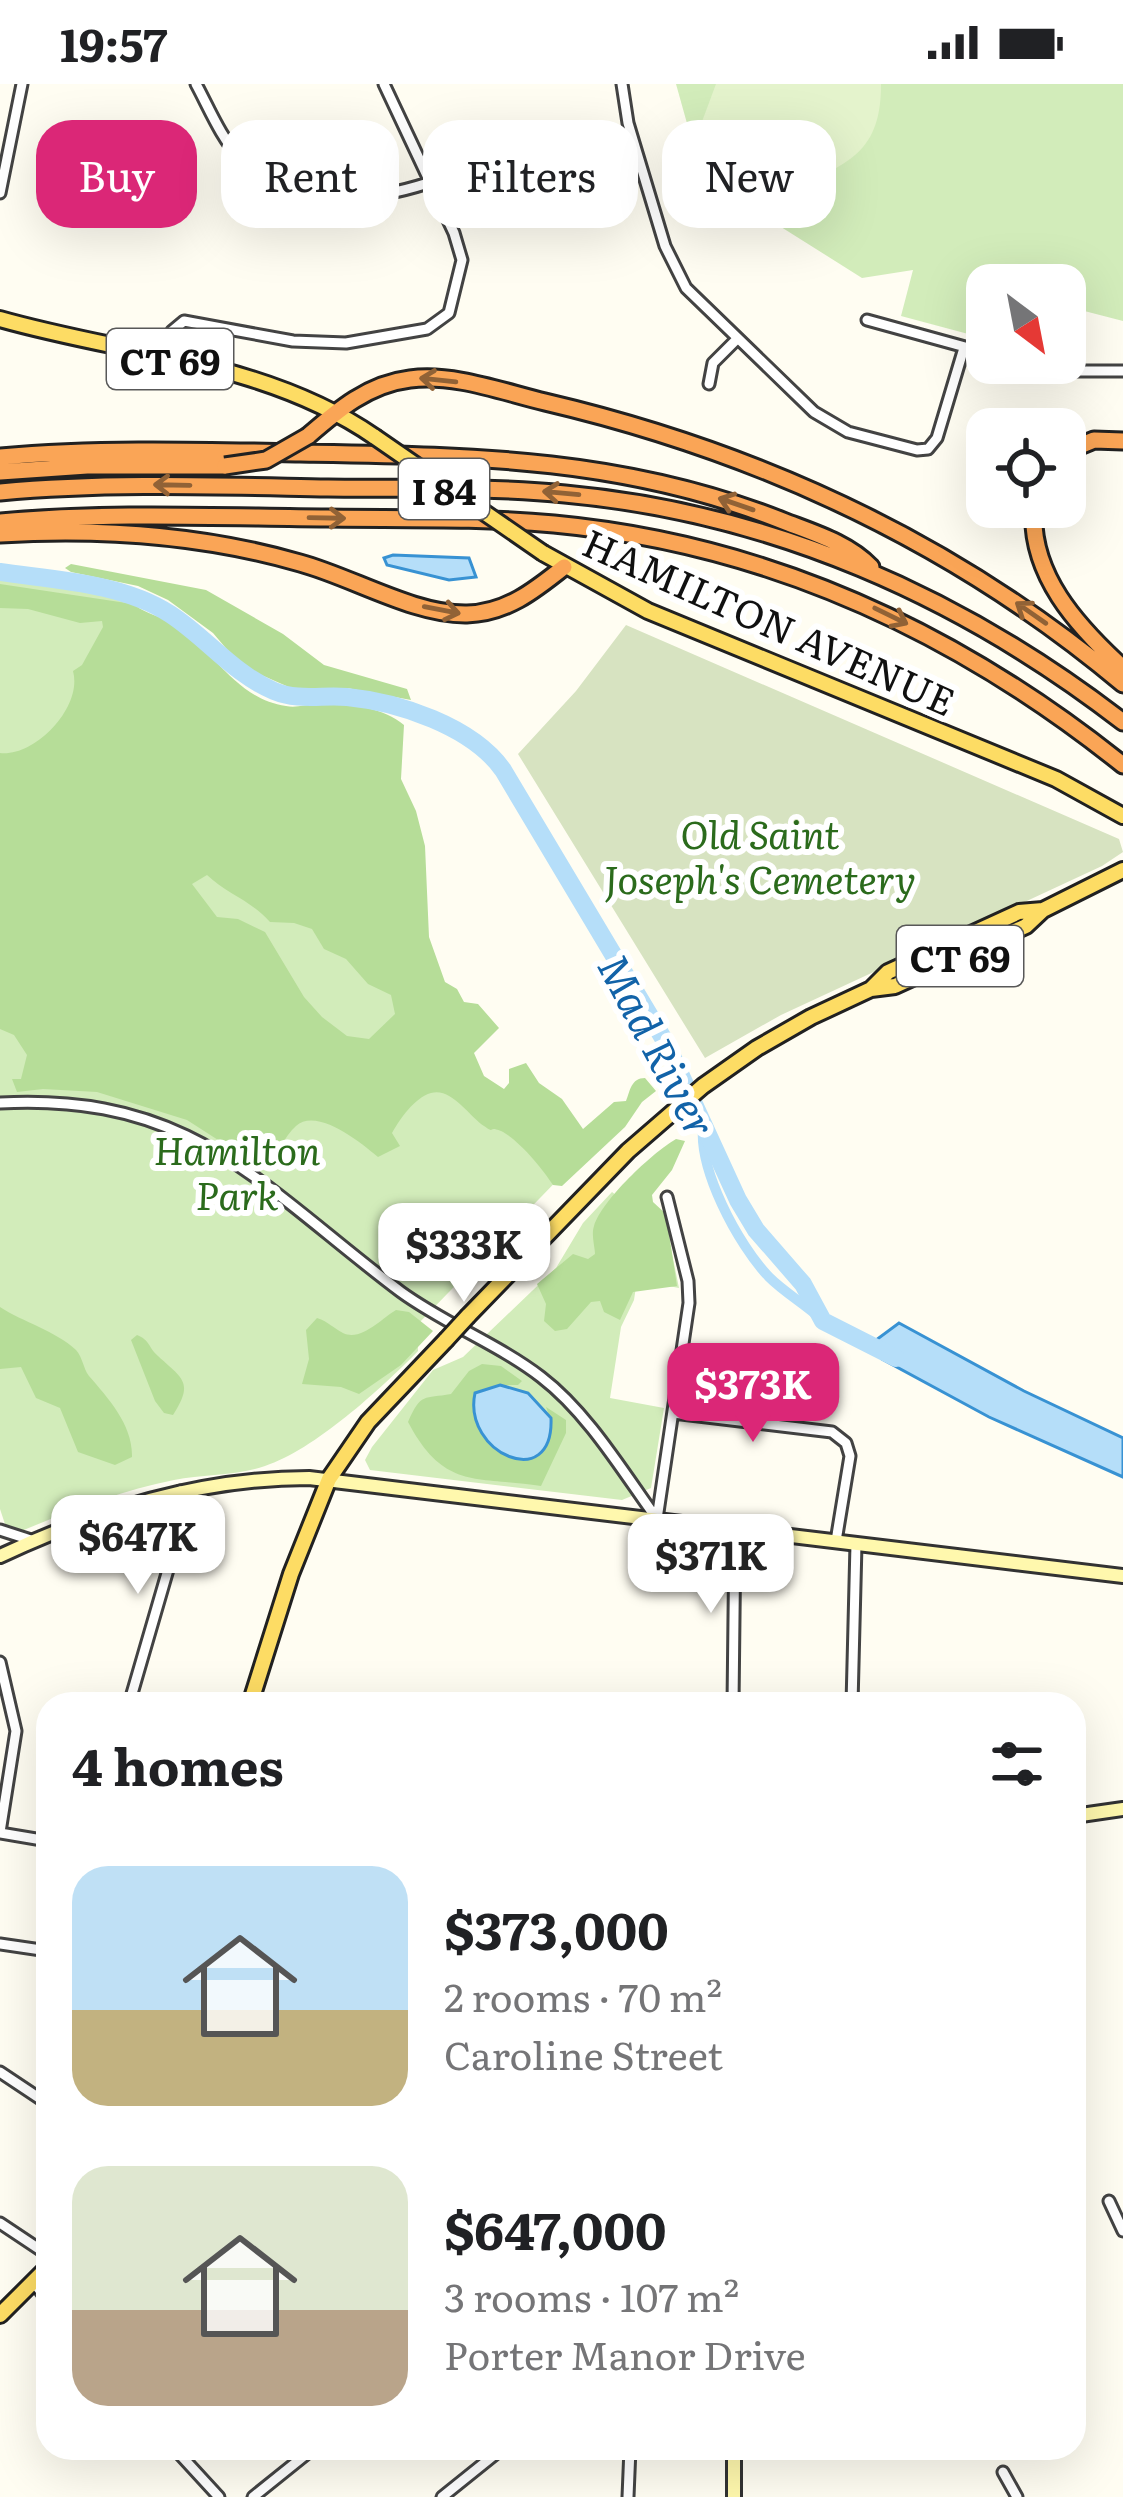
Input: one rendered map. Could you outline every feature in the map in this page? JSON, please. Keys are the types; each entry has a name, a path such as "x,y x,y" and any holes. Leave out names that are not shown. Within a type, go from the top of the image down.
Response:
{"highway":[{"path":"0,472 87,466 225,466 266,460 382,386 437,379 592,413 718,452 844,503 937,552 1023,607 1123,685"},
{"path":"1086,443 1123,441"},
{"path":"0,457 172,451 462,455 569,465 675,485 738,504 849,549 877,574"},
{"name":"I 84","path":"0,492 139,485 569,494 646,504 798,542 877,574 995,634 1123,722"},
{"name":"I 84","path":"0,523 124,515 506,521 603,530 694,546 810,581 912,626 1022,690 1123,764"},
{"path":"1035,528 1052,586 1082,627 1123,668"},
{"path":"0,534 119,533 200,541 298,562 419,605 459,614 513,604 564,567"}],"main road":[{"name":"HAMILTON AVENUE","path":"0,320 265,382 336,412 564,567 690,630 1076,788 1123,816"},
{"name":"CT 69","path":"254,1692 293,1566 329,1479 368,1422 673,1110 771,1039 872,989 884,975 1024,910 1043,910 1120,873"},
{"path":"0,1556 123,1506 180,1491 242,1481 329,1479 1123,1576"},
{"path":"1086,1814 1123,1808"},
{"path":"0,2315 36,2281"},
{"path":"734,2460 734,2497"}],"street":[{"path":"0,193 22,84"},
{"path":"196,84 240,158 285,186 325,198 361,200 423,184"},
{"path":"384,84 423,172"},
{"path":"622,84 628,123 671,261 697,302 829,422 848,432 916,450 928,448 937,438 964,348 867,320"},
{"path":"160,357 172,331 184,321 293,341 346,343 427,329 449,313 462,260 451,228"},
{"path":"709,385 713,363 736,340"},
{"path":"1086,370 1123,371"},
{"path":"0,1103 66,1103 132,1114 189,1135 236,1162 407,1297 545,1381 576,1412 656,1519"},
{"path":"656,1519 689,1295 667,1197"},
{"path":"673,1413 832,1432 847,1443 850,1456 836,1541"},
{"path":"132,1692 181,1525 180,1491"},
{"path":"0,1529 34,1540"},
{"path":"733,1692 735,1529"},
{"path":"852,1692 856,1544"},
{"path":"0,1662 16,1731 0,1833 36,1838"},
{"path":"0,1943 36,1949"},
{"path":"0,2072 36,2096"},
{"path":"1109,2201 1123,2230"},
{"path":"0,2223 36,2247"},
{"path":"185,2460 219,2497"},
{"path":"253,2497 299,2460"},
{"path":"442,2497 488,2460"},
{"path":"628,2496 629,2460"},
{"path":"1003,2472 1017,2497"}],"green space":[{"path":"676,84 1123,84 1123,321 1086,311 1086,264 966,264 966,333 901,316 913,270 862,278 783,228 836,228 836,120 686,120"},
{"path":"716,84 881,84 879,109 868,140 836,168 836,120 703,120"},
{"path":"71,564 206,590 283,634 324,665 407,689 411,700 347,688 300,692 241,666 213,633 168,600 138,586 71,572 65,568"},
{"name":"Hamilton Park","path":"0,572 91,582 145,600 76,689 218,763 446,1052 572,1165 417,1325 418,1351 366,1400 304,1447 254,1469 132,1490 9,1536 0,1509"},
{"path":"0,584 133,604 189,635 239,684 268,702 289,707 362,707 404,725 401,779 425,846 429,937 445,982 457,989 464,1002 478,1004 499,1028 474,1053 484,1076 504,1089 509,1069 526,1063 539,1083 562,1099 583,1129 614,1102 626,1101 637,1080 645,1078 656,1091 562,1186 553,1185 508,1135 488,1129 453,1098 438,1092 419,1099 408,1110 392,1133 400,1146 378,1157 340,1130 305,1121 288,1135 271,1166 187,1120 97,1092 17,1092 12,1079 21,1079 27,1055 14,1035 0,1029 0,753 28,747 64,714 71,700 73,671 82,665 103,627 102,621 80,623 28,609 0,608","holes":["207,875 270,922 312,929 324,949 346,959 368,984 391,995 395,1014 369,1039 347,1036 304,997 265,932 238,919 217,917 192,884"]},
{"name":"Old Saint Joseph's Cemetery","path":"626,625 1119,839 1123,852 1102,866 781,1015 705,1058 518,754 576,691"},
{"path":"676,1139 685,1141 672,1170 652,1195 666,1214 677,1286 633,1292 620,1320 604,1312 600,1301 591,1302 567,1329 555,1331 544,1321 546,1304 537,1284 573,1254 588,1259 595,1254 593,1230 607,1203"},
{"path":"612,1192 652,1222 665,1220 679,1288 637,1280 634,1300 621,1327 610,1398 664,1408 651,1488 622,1500 370,1470 365,1460 372,1447 433,1370 463,1357 556,1268 583,1223"},
{"path":"0,1307 76,1350 124,1423 132,1457 115,1465 78,1452 60,1408 36,1398 21,1367 0,1369"},
{"path":"396,1310 409,1312 433,1331 401,1365 359,1394 341,1387 302,1384 309,1359 306,1330 317,1318 350,1335 371,1328"},
{"path":"137,1335 183,1382 183,1395 173,1415 164,1413 155,1401 131,1340"},
{"path":"482,1364 501,1366 522,1381 507,1385 479,1426 499,1450 529,1460 541,1450 552,1424 546,1407 566,1420 566,1433 541,1486 479,1479 448,1469 421,1444 408,1422 420,1401 451,1394 469,1371"}],"water":[{"path":"384,558 469,558 476,577 449,580 387,565"},
{"path":"899,1323 1123,1438 1123,1477 989,1417 882,1359 875,1351 876,1340"},
{"path":"500,1385 528,1393 551,1418 548,1441 539,1455 509,1457 482,1433 475,1414 475,1393"}],"waterway":[{"name":"Mad River","path":"0,572 131,595 170,614 245,675 274,691 301,697 347,697 411,711 453,729 489,754 666,1043 756,1230 803,1284 823,1321 896,1358"},
{"path":"704,1121 706,1160 733,1226 769,1277 821,1319"}]}
